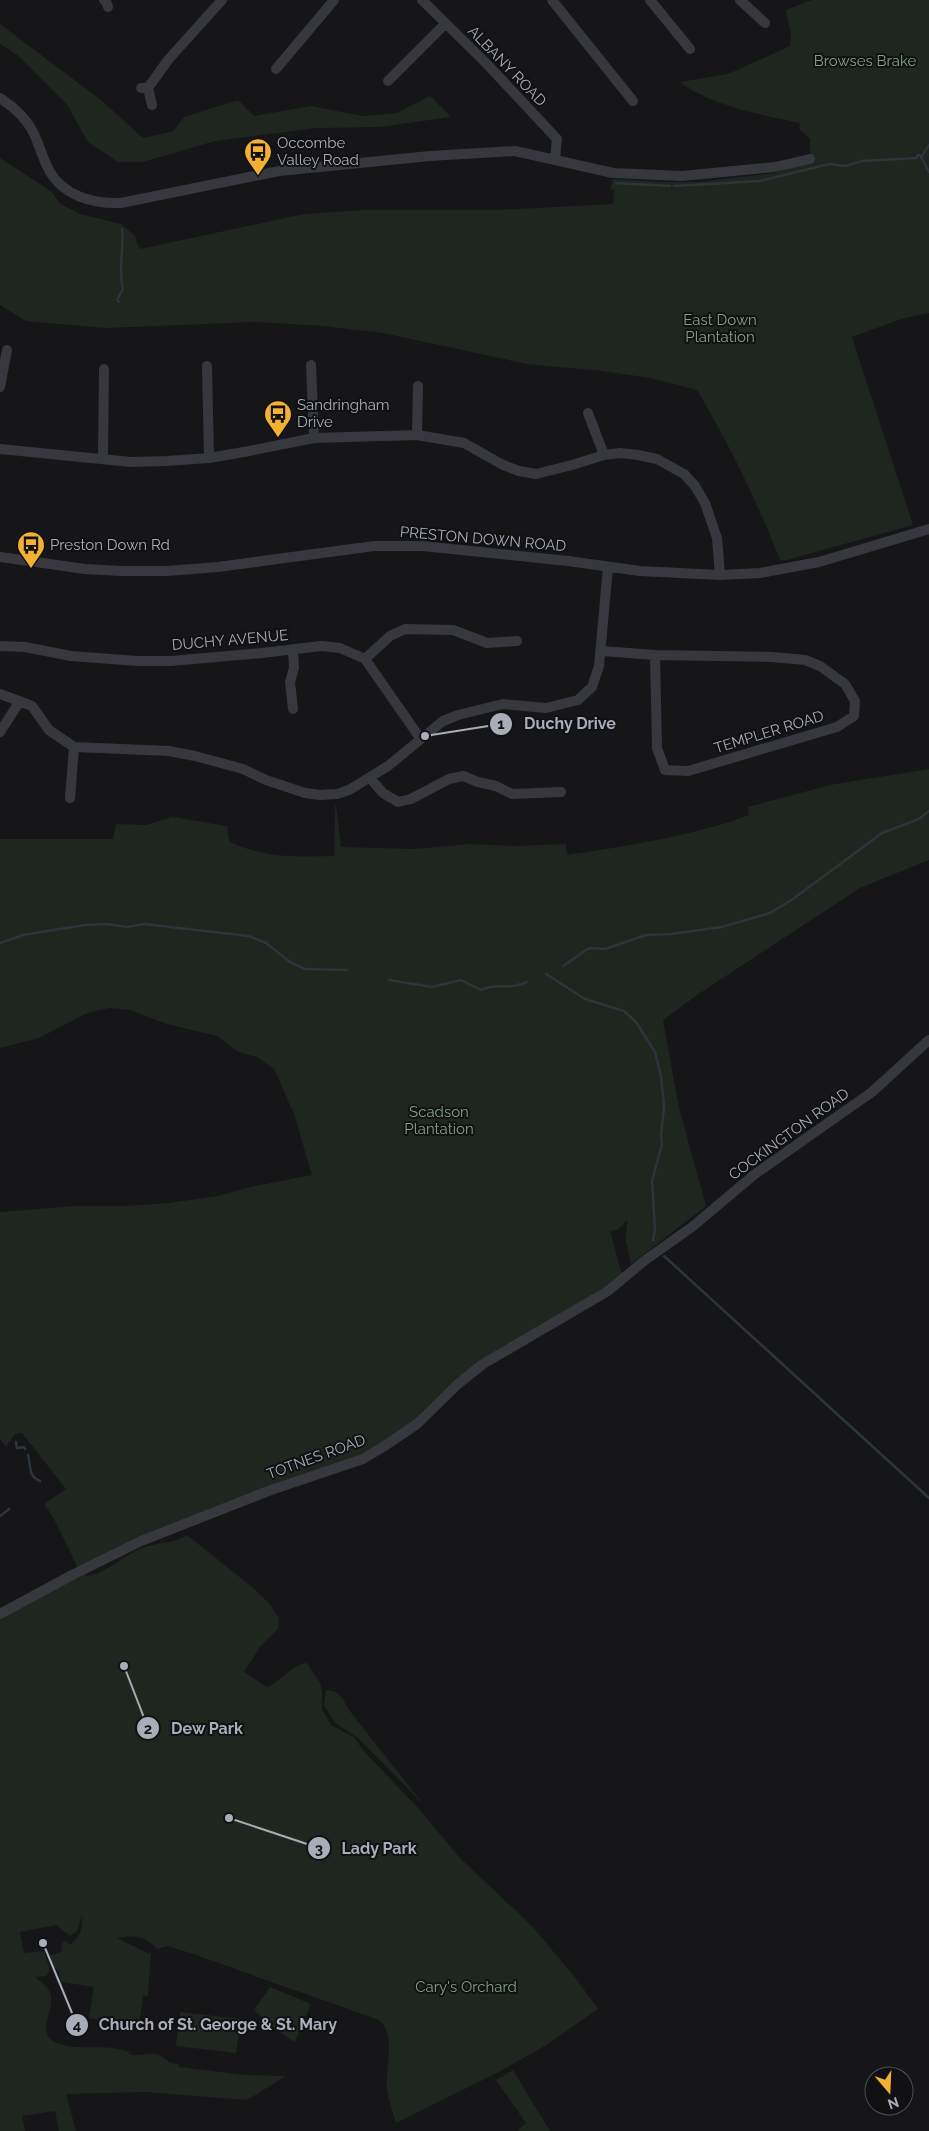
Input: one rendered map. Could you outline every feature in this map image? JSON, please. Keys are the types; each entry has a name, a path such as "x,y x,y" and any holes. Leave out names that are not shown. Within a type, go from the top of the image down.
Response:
{"street":[{"path":"152,105 145,88 222,0"},
{"path":"276,69 334,0"},
{"name":"ALBANY ROAD","path":"422,0 486,63 557,139 555,159"},
{"path":"552,0 633,101"},
{"path":"650,0 690,49"},
{"path":"740,0 765,23"},
{"path":"388,81 445,24"},
{"path":"156,60 168,60"},
{"path":"0,98 14,108 32,130 55,180 85,201 102,204 121,204 279,171 371,160 515,151 613,173 682,176 767,168 810,159"},
{"path":"0,387 6,350"},
{"path":"311,365 314,438"},
{"path":"207,366 209,458"},
{"path":"102,458 104,369"},
{"path":"416,435 418,386"},
{"path":"588,413 604,454"},
{"path":"0,449 131,462 209,458 275,447 314,438 416,435 464,443 519,471 536,474 572,465 604,454 620,453 657,459 684,474 695,486 704,503 716,538 720,575"},
{"name":"PRESTON DOWN ROAD","path":"0,557 94,569 167,571 218,567 374,546 422,546 608,567 693,575 720,575 760,573 819,562 929,529"},
{"path":"0,694 32,706 50,730 74,747 169,751 243,769 266,780 305,793 320,795 337,794 349,790 388,766 442,721 503,704 546,708 578,700 592,687 599,666 602,651 608,567"},
{"path":"420,738 365,659 390,636 405,629 453,630 487,643 517,641"},
{"name":"DUCHY AVENUE","path":"0,646 25,647 71,656 136,661 170,661 321,646 340,648 365,659"},
{"path":"293,709 290,682 294,668 294,650"},
{"name":"TEMPLER ROAD","path":"602,651 655,656 772,657 805,660 820,666 845,684 855,701 854,716 837,727 688,771 665,770 658,748 655,656"},
{"path":"0,732 20,701"},
{"path":"70,798 74,747"},
{"path":"370,778 383,793 398,802 411,799 449,779 463,776 496,786 512,794 561,792"},
{"name":"COCKINGTON ROAD","path":"663,1248 692,1227 755,1174 872,1092 929,1040"},
{"name":"TOTNES ROAD","path":"0,1614 74,1574 175,1526 271,1490 364,1459 417,1424 476,1369 608,1291 663,1248"}],"green space":[{"path":"812,0 929,0 929,313 901,319 852,337 913,525 787,560 780,560 742,473 697,390 650,378 602,371 527,364 383,333 323,326 255,322 106,328 26,321 0,305 0,158 52,192 60,204 80,214 121,224 134,235 140,249 304,214 365,210 497,210 613,204 614,190 610,189 613,179 699,182 775,173 810,161 810,139 799,129 800,123 754,113 721,103 691,90 680,82 728,74 790,46 791,36 786,10"},
{"path":"0,24 101,100 143,138 174,131 184,117 238,100 254,116 311,106 363,116 397,113 430,96 451,117 380,127 317,128 215,141 143,162 118,162 88,142 66,103 19,56 0,44"},
{"name":"Scadson Plantation","path":"929,769 929,860 860,888 700,993 663,1020 679,1108 706,1206 631,1264 626,1241 627,1220 618,1230 610,1231 622,1275 613,1283 531,1333 405,1429 383,1443 353,1459 151,1532 78,1568 53,1517 44,1504 66,1489 22,1433 15,1434 6,1447 0,1439 0,1212 75,1206 125,1206 169,1203 218,1196 250,1187 312,1175 294,1114 274,1069 257,1057 237,1051 217,1036 167,1024 130,1010 109,1008 87,1013 39,1038 0,1048 0,839 113,839 116,824 146,825 172,817 227,826 229,841 254,851 294,856 334,856 336,806 341,847 415,849 469,844 513,846 566,844 567,855 636,844 705,829 749,815 748,807 830,785"},
{"name":"Cary's Orchard","path":"187,1535 252,1587 269,1603 279,1618 278,1629 260,1647 244,1672 267,1687 301,1664 307,1663 320,1683 322,1709 331,1725 354,1737 362,1749 419,1809 460,1858 533,1927 577,1980 598,2009 548,2044 499,2072 396,2123 387,2088 388,2034 379,2020 193,1954 168,1946 157,1949 153,1944 139,1937 117,1938 147,1953 151,1952 148,1996 143,1995 139,2026 89,2018 94,1987 61,1982 59,1971 54,1967 48,1956 61,1952 64,1940 71,1945 82,1928 82,1915 77,1931 70,1936 56,1925 20,1932 24,1953 44,1951 50,1970 46,1976 35,1977 49,1990 51,2004 46,2032 55,2042 69,2046 112,2048 131,2052 128,2054 132,2055 153,2054 179,2064 179,2067 246,2075 286,2076 247,2100 145,2092 66,2094 76,2131 59,2131 55,2111 22,2116 25,2131 0,2131 0,1614 83,1569 86,1576 94,1575 135,1551 176,1540"},
{"path":"326,1690 341,1696 349,1710 423,1804 358,1738 335,1723 324,1705"},
{"path":"270,1987 311,2004 295,2042 279,2032 254,2010"},
{"path":"180,2012 241,2019 236,2053 176,2046"},
{"path":"513,2070 550,2131 517,2131 526,2123 496,2080"}],"waterway":[{"path":"674,186 760,181 829,164 846,166 862,161 916,158 918,155 922,156 929,145"},
{"path":"921,157 929,172"},
{"path":"616,183 670,186"},
{"path":"119,302 117,300 123,289 121,275 122,229"},
{"path":"563,966 589,948 605,949 646,935 671,934 722,927 770,913 793,899 882,833 919,819 929,811"},
{"path":"0,943 23,935 85,925 106,924 128,927 144,924 249,936 266,943 290,962 305,969 347,970"},
{"path":"546,974 585,999 624,1011 636,1022 655,1052 661,1076 664,1107 662,1144 652,1181 655,1229 653,1240"},
{"path":"389,980 432,987 461,980 481,990 520,985 527,982"},
{"path":"664,1256 929,1498"},
{"path":"16,1442 17,1448 24,1447 25,1449"},
{"path":"28,1455 33,1477 40,1481"},
{"path":"0,1516 9,1509"}],"place":[{"name":"Occombe Valley Road","path":"258,176"},
{"name":"Sandringham Drive","path":"278,438"},
{"name":"Preston Down Rd","path":"31,569"},
{"name":"Duchy Drive","path":"425,736"},
{"name":"Dew Park","path":"124,1666"},
{"name":"Lady Park","path":"229,1818"},
{"name":"Church of St. George & St. Mary","path":"43,1943"}],"park label":[{"name":"Browses Brake","path":"865,61"},
{"name":"East Down Plantation","path":"720,328"}]}
